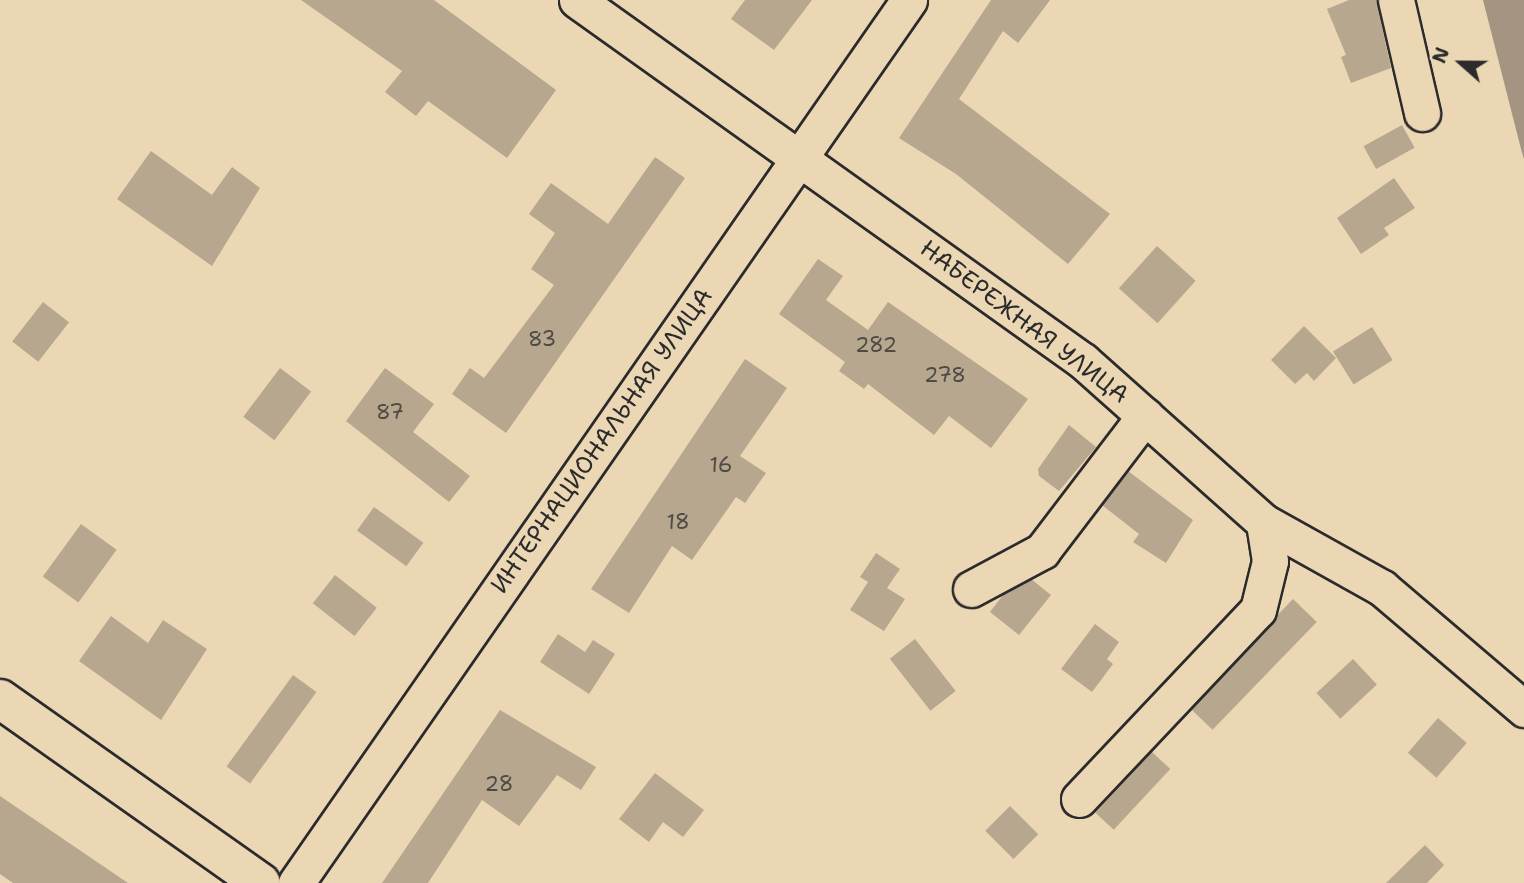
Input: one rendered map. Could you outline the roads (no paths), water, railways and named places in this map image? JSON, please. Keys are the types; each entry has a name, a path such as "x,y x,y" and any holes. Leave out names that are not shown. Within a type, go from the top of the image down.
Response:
{"main road":[{"path":"0,699 261,883"}],"street":[{"name":"НАБЕРЕЖНАЯ УЛИЦА","path":"577,0 1083,361 1264,522 1323,550 1382,588 1524,709"},
{"name":"ИНТЕРНАЦИОНАЛЬНАЯ УЛИЦА","path":"296,883 909,0"},
{"path":"1395,0 1422,113"},
{"path":"971,589 1042,551 1145,416"},
{"path":"1079,799 1258,610 1270,561 1264,522"}]}
